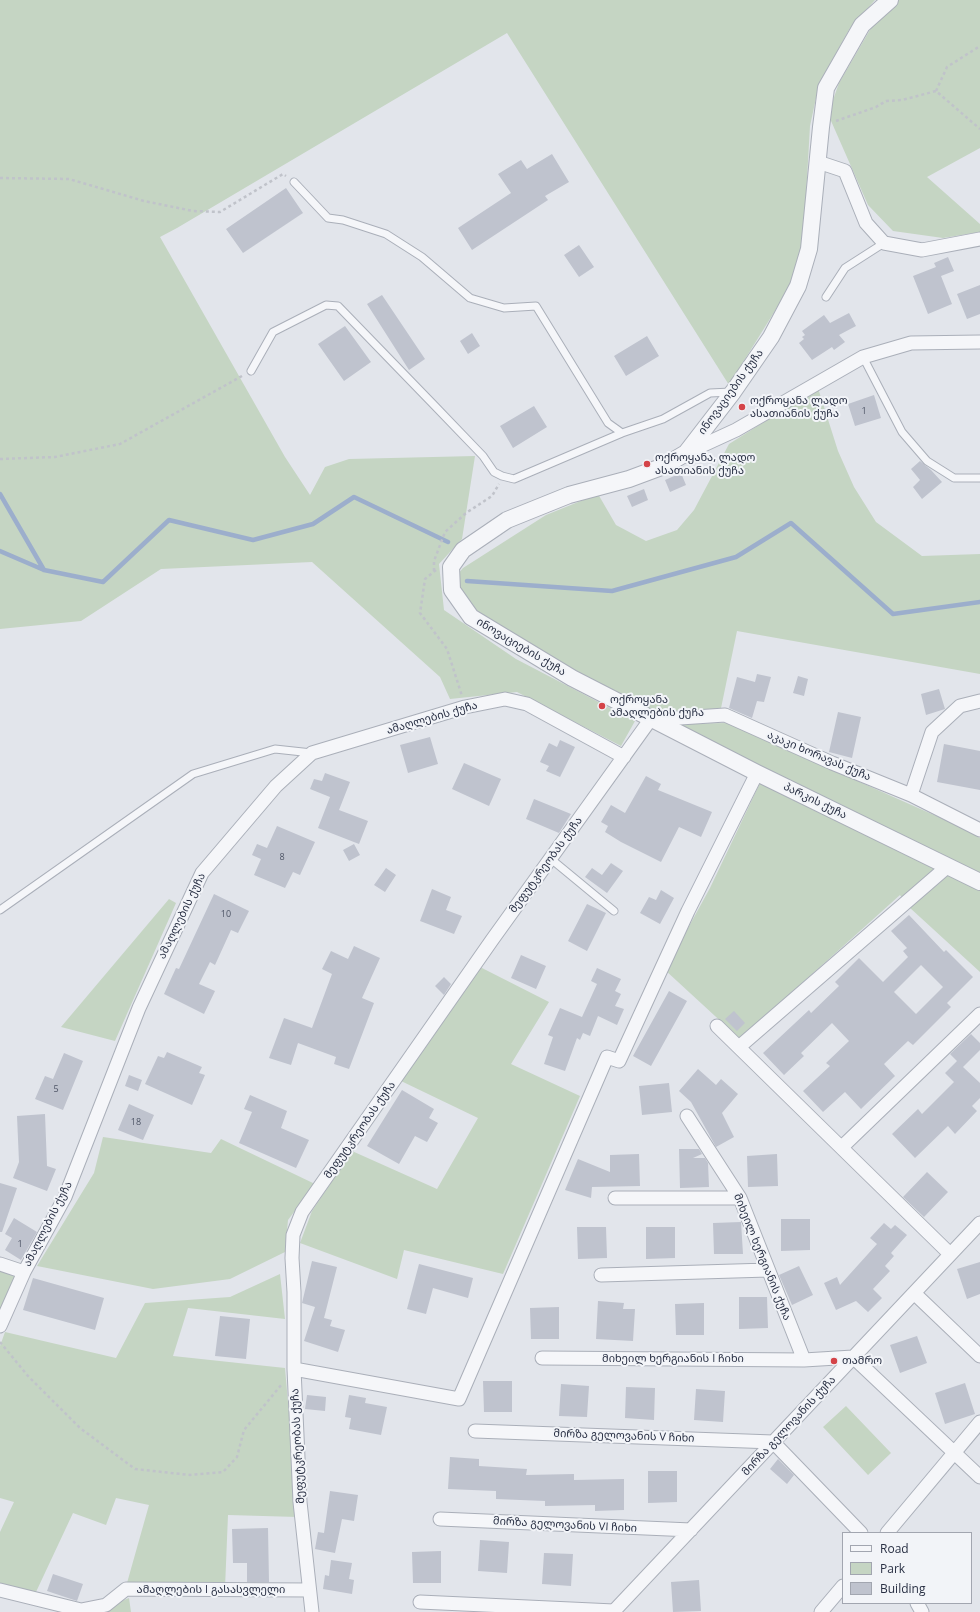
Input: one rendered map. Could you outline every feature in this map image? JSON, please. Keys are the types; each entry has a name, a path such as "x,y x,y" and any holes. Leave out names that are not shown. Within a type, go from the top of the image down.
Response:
{"street":[{"name":"ინოვაციების ქუჩა","path":"650,720 572,678 471,617 452,590 451,567 463,550 507,520 569,494 629,479 664,466 686,453 733,392 771,337 798,286 809,248 826,88 862,25 890,0"},
{"path":"818,162 845,170 866,223 884,243 922,250 980,239"},
{"path":"686,453 736,430 863,357 911,343 980,342"},
{"name":"ამაღლების ქუჩა","path":"0,1326 24,1272 65,1197 139,1008 202,873 276,786 312,753 465,708 505,699 528,704 624,757"},
{"path":"911,795 932,732 960,706 980,701"},
{"name":"აკაკი ხორავას ქუჩა","path":"650,720 725,715 832,763 911,795 980,830"},
{"name":"მეფუტკრეობას ქუჩა","path":"312,1612 300,1502 294,1369 294,1292 292,1258 294,1235 302,1212 650,720"},
{"name":"პარკის ქუჩა","path":"650,720 980,882"},
{"path":"294,1369 459,1399 607,1057 619,1061 688,911 757,773"},
{"path":"739,1047 948,866"},
{"path":"842,1147 980,1014"},
{"path":"717,1026 950,1254"},
{"name":"მიხეილ ხერგიანის ქუჩა","path":"687,1116 740,1198 804,1360"},
{"path":"615,1198 740,1198"},
{"name":"მირზა გელოვანის ქუჩა","path":"615,1612 980,1223"},
{"path":"0,1264 24,1272"},
{"path":"601,1275 768,1270"},
{"path":"914,1293 980,1356"},
{"path":"804,1360 853,1357 980,1477"},
{"name":"მიხეილ ხერგიანის I ჩიხი","path":"542,1358 804,1360"},
{"path":"888,1532 980,1422"},
{"name":"მირზა გელოვანის V ჩიხი","path":"475,1430 773,1442"},
{"path":"773,1442 860,1532"},
{"name":"მირზა გელოვანის VI ჩიხი","path":"440,1519 691,1530"},
{"path":"821,1612 842,1587"},
{"name":"ამაღლების I გასასვლელი","path":"0,1590 80,1610 106,1605 126,1589 309,1590"},
{"path":"420,1602 615,1612"}],"lane":[{"path":"294,182 328,218 343,220 386,234 422,257 470,298 504,308 536,306 608,423 622,433"},
{"path":"826,297 845,268 884,243"},
{"path":"251,371 273,332 326,305 338,306 483,456 494,472 514,479 622,433 663,419 710,393 733,392"},
{"path":"863,357 902,432 927,461 954,478 980,478"},
{"path":"0,910 193,774 275,749 312,753"},
{"path":"551,859 614,911"}],"path":[{"path":"936,91 947,67 980,46"},
{"path":"821,127 876,107 886,101 902,100 936,91"},
{"path":"936,91 980,129"},
{"path":"0,178 69,178 144,201 193,211 220,212 283,174 294,182"},
{"path":"0,459 55,457 120,444 251,371"},
{"path":"465,708 447,649 420,613 425,579 434,571 434,561 445,532 466,513 492,496 497,489 502,476"},
{"path":"0,1342 28,1376 80,1428 135,1469 190,1475 223,1472 237,1457 244,1430 294,1369"}],"green space":[{"path":"0,0 875,0 850,28 819,84 810,126 804,231 794,280 729,385 507,33 160,237 285,457 310,495 325,467 349,459 475,456 462,539 439,564 444,610 516,659 635,721 621,746 517,692 450,699 440,677 312,562 161,569 81,621 0,629"},
{"path":"899,0 980,0 980,148 927,177 980,224 980,232 943,238 893,231 868,205 828,114 839,83 871,28"},
{"path":"818,388 838,451 854,487 876,522 922,556 980,554 980,674 737,631 720,713 650,714 474,614 459,590 457,575 463,568 546,515 598,494 616,525 646,541 677,530 694,510 729,444"},
{"path":"727,723 961,827 980,838 980,876 666,724"},
{"path":"760,783 980,890 980,972 909,907 900,895 740,1039 665,970 710,888"},
{"path":"169,899 176,903 115,1041 61,1027"},
{"path":"480,967 549,1002 511,1064 580,1096 503,1274 404,1250 397,1279 300,1243 312,1211 352,1151 437,1189 478,1118 401,1081"},
{"path":"103,1137 211,1153 221,1139 315,1184 288,1220 285,1252 230,1279 153,1289 37,1266 94,1173"},
{"path":"0,1270 16,1275 0,1315"},
{"path":"280,1274 285,1319 188,1308 173,1356 285,1368 298,1517 228,1515 225,1588 127,1583 149,1505 116,1498 106,1525 73,1513 36,1592 0,1584 0,1532 14,1502 0,1498 0,1346 5,1332 116,1358 145,1303 230,1297"},
{"path":"846,1406 891,1453 868,1475 823,1427"},
{"path":"129,1598 131,1612 93,1612"}],"building":[{"path":"552,154 569,182 545,196 548,200 472,250 458,228 511,193 498,174 521,160 527,169"},
{"path":"286,188 303,213 243,253 226,229"},
{"path":"579,245 594,267 579,277 564,255"},
{"path":"948,257 954,271 941,276 952,304 928,314 913,276 936,267 934,263"},
{"path":"980,285 980,314 967,319 957,294"},
{"path":"382,295 425,359 409,370 367,304"},
{"path":"849,313 856,326 839,335 845,342 834,350 832,347 812,360 799,343 804,339 802,337 805,335 802,331 824,315 830,323"},
{"path":"345,326 371,362 344,381 318,344"},
{"path":"472,333 480,346 468,354 460,341"},
{"path":"647,336 659,356 626,376 614,356"},
{"path":"874,395 881,418 855,426 848,404"},
{"path":"534,406 547,427 513,448 500,426"},
{"path":"920,461 942,482 922,499 913,487 920,480 911,469"},
{"path":"681,473 686,485 670,492 665,480"},
{"path":"644,489 648,500 632,507 627,496"},
{"path":"757,674 771,677 764,702 757,701 752,718 729,708 737,677 755,682"},
{"path":"798,676 808,679 804,696 793,693"},
{"path":"939,689 945,709 926,715 921,694"},
{"path":"838,712 861,717 852,758 829,752"},
{"path":"430,737 438,764 408,773 400,745"},
{"path":"560,740 575,747 560,777 546,771 549,766 540,762 549,743 557,747"},
{"path":"944,744 980,751 980,790 937,782"},
{"path":"464,763 501,779 489,806 452,789"},
{"path":"325,773 350,782 339,810 368,821 359,844 318,828 330,797 310,789 314,779 322,781"},
{"path":"646,776 661,784 658,790 712,812 701,837 679,827 661,862 621,842 605,832 608,826 601,822 611,805 625,813"},
{"path":"534,799 571,814 559,833 526,819"},
{"path":"277,826 315,842 300,875 293,872 285,888 254,875 261,859 252,855 257,844 267,848"},
{"path":"354,844 360,855 349,861 343,850"},
{"path":"611,863 623,871 607,893 585,877 592,868 602,875"},
{"path":"386,868 396,875 385,892 374,885"},
{"path":"432,889 451,897 446,910 462,916 454,934 420,921"},
{"path":"661,890 674,898 660,924 640,913 649,897 656,900"},
{"path":"214,894 249,911 238,933 231,930 215,965 210,962 199,984 215,991 204,1014 164,994 176,968 179,969"},
{"path":"587,904 606,913 587,951 568,941"},
{"path":"909,915 944,952 946,950 973,977 947,1003 951,1007 913,1045 908,1041 884,1064 895,1076 861,1109 845,1092 823,1112 803,1091 830,1066 826,1063 849,1041 832,1023 801,1053 804,1056 784,1075 763,1053 809,1010 811,1013 839,986 835,982 859,958 883,982 908,957 903,951 907,948 891,931","holes":["921,965 943,987 916,1014 894,992"]},
{"path":"354,946 380,958 362,998 374,1003 349,1069 334,1064 336,1057 298,1043 291,1065 269,1058 284,1018 312,1028 332,974 322,969 331,951 348,959"},
{"path":"521,955 546,966 536,989 511,978"},
{"path":"597,968 621,979 615,991 621,994 615,1006 624,1009 617,1025 598,1016 590,1036 583,1033 580,1040 577,1038 565,1071 544,1064 553,1037 548,1035 560,1008 582,1017 597,984 591,981"},
{"path":"444,977 451,984 444,995 435,986"},
{"path":"669,991 687,1001 651,1066 633,1056"},
{"path":"734,1011 745,1023 737,1031 725,1019"},
{"path":"971,1034 980,1043 980,1050 963,1067 980,1083 980,1098 972,1106 977,1111 955,1134 948,1126 915,1158 892,1134 918,1109 922,1114 954,1082 945,1073 957,1061 950,1054"},
{"path":"167,1052 202,1067 199,1073 205,1075 192,1105 145,1084 158,1056 164,1058"},
{"path":"64,1053 83,1061 63,1110 35,1099 45,1076 53,1079"},
{"path":"698,1069 716,1085 721,1079 738,1094 722,1113 734,1137 716,1147 691,1102 679,1091"},
{"path":"129,1075 142,1080 138,1091 125,1086"},
{"path":"669,1083 672,1112 642,1115 639,1086"},
{"path":"402,1090 434,1109 429,1118 438,1123 427,1142 415,1136 399,1164 367,1146"},
{"path":"250,1095 287,1111 281,1128 309,1140 296,1168 239,1143 252,1112 244,1109"},
{"path":"129,1104 154,1115 143,1140 118,1130"},
{"path":"45,1114 47,1166 56,1169 47,1191 13,1178 19,1162 17,1116"},
{"path":"679,1149 699,1149 702,1154 693,1158 705,1158 708,1163 709,1187 680,1188"},
{"path":"639,1154 640,1186 592,1187 591,1198 565,1190 578,1159 610,1172 610,1155"},
{"path":"777,1154 778,1186 748,1187 747,1156"},
{"path":"927,1172 948,1192 924,1217 903,1197"},
{"path":"0,1183 17,1188 2,1232 0,1232"},
{"path":"14,1218 37,1232 21,1260 5,1250 12,1238 5,1234"},
{"path":"781,1219 810,1219 810,1250 781,1251"},
{"path":"741,1222 743,1254 714,1254 713,1223"},
{"path":"884,1223 891,1229 895,1225 907,1235 891,1253 894,1256 885,1266 890,1271 873,1289 882,1298 868,1312 856,1301 836,1310 824,1283 837,1277 840,1285 877,1244 870,1238"},
{"path":"577,1227 606,1227 607,1258 578,1259"},
{"path":"646,1227 675,1227 675,1258 646,1259"},
{"path":"312,1261 337,1267 324,1318 332,1320 330,1326 345,1330 338,1352 304,1341 315,1307 302,1303"},
{"path":"980,1262 980,1294 967,1299 957,1269"},
{"path":"419,1264 473,1278 468,1298 433,1288 426,1314 407,1309"},
{"path":"799,1266 813,1295 792,1305 779,1275"},
{"path":"33,1278 104,1298 95,1330 23,1310"},
{"path":"739,1297 767,1297 768,1328 739,1329"},
{"path":"598,1301 624,1303 623,1309 635,1309 633,1341 596,1339"},
{"path":"704,1303 704,1335 676,1335 675,1304"},
{"path":"559,1307 559,1339 531,1339 530,1308"},
{"path":"220,1316 250,1319 246,1359 215,1356"},
{"path":"917,1336 927,1363 900,1373 890,1345"},
{"path":"483,1381 512,1381 512,1412 484,1412"},
{"path":"965,1383 975,1414 945,1424 935,1393"},
{"path":"561,1384 589,1386 587,1417 559,1416"},
{"path":"626,1387 655,1388 654,1420 625,1418"},
{"path":"696,1389 725,1391 723,1422 694,1420"},
{"path":"307,1395 326,1397 325,1411 305,1409"},
{"path":"349,1395 366,1398 365,1403 387,1407 381,1435 349,1429 351,1418 345,1417"},
{"path":"450,1457 479,1459 479,1466 527,1469 526,1475 574,1474 574,1480 624,1479 624,1510 595,1511 595,1505 545,1506 545,1501 496,1499 496,1491 448,1489"},
{"path":"778,1459 794,1475 787,1484 770,1469"},
{"path":"648,1471 677,1471 677,1502 648,1503"},
{"path":"330,1491 358,1495 354,1521 342,1519 335,1553 315,1549 318,1532 324,1533"},
{"path":"268,1528 269,1582 247,1582 247,1563 233,1563 232,1529"},
{"path":"480,1540 509,1542 507,1573 478,1571"},
{"path":"441,1551 441,1583 413,1583 412,1552"},
{"path":"544,1553 573,1554 571,1586 542,1584"},
{"path":"331,1560 352,1563 349,1579 354,1580 352,1594 323,1589 325,1575 329,1576"},
{"path":"53,1574 83,1584 77,1601 47,1591"},
{"path":"699,1580 701,1611 673,1612 671,1582"}],"waterway":[{"path":"0,494 44,570"},
{"path":"0,551 44,570 103,582 169,520 253,540 313,524 354,497 448,542"},
{"path":"467,581 612,591 736,557 791,523 893,614 980,602"}],"place":[{"name":"ოქროყანა ლადო ასათიანის ქუჩა","path":"742,407"},
{"name":"ოქროყანა, ლადო ასათიანის ქუჩა","path":"647,464"},
{"name":"ოქროყანა ამაღლების ქუჩა","path":"602,706"},
{"name":"თამრო","path":"834,1361"}]}
